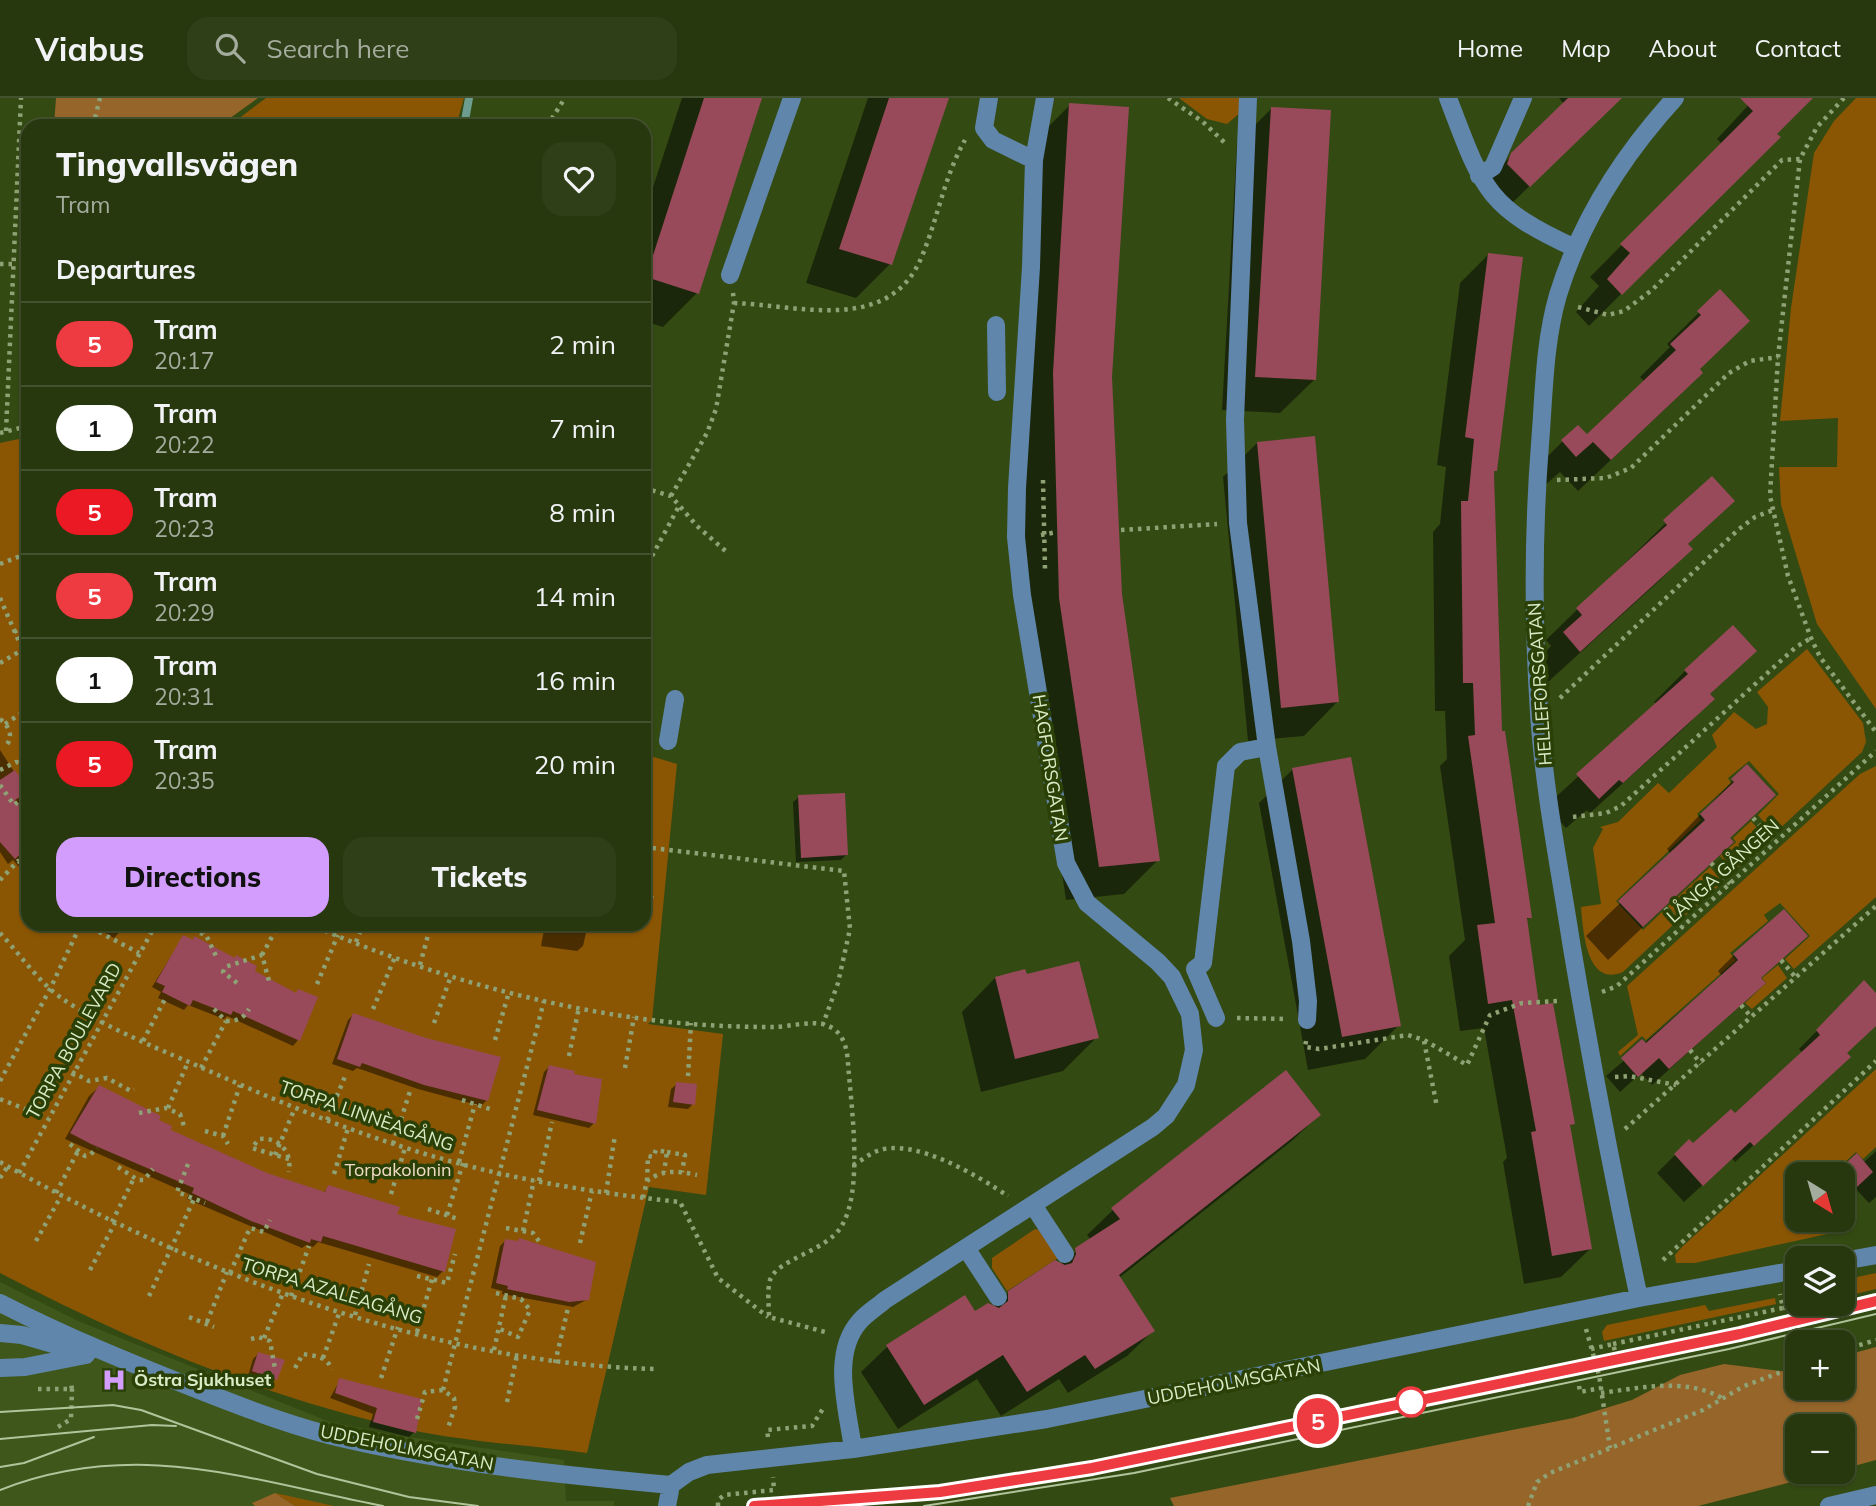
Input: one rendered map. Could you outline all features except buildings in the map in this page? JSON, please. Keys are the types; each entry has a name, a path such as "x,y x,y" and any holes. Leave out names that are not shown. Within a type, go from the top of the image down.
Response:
{"street":[{"path":"730,275 792,98"},
{"path":"989,98 984,128 993,140 1034,160"},
{"name":"HAGFORSGATAN","path":"853,1449 843,1375 850,1338 859,1322 885,1300 1133,1142 1166,1116 1186,1085 1194,1032 1183,996 1172,977 1087,903 1078,889 1061,846 1022,595 1016,537 1034,160 1045,98"},
{"path":"1248,98 1235,420 1238,523 1267,747 1301,941 1308,1001 1307,1020"},
{"path":"1448,98 1479,176 1501,205 1530,228 1575,248"},
{"path":"1479,176 1493,167 1523,98"},
{"name":"HELLEFORSGATAN","path":"1639,1298 1581,999 1539,715 1533,579 1537,482 1548,348 1558,297 1575,248 1595,207 1625,159 1675,98"},
{"path":"996,325 997,392"},
{"path":"668,741 675,699"},
{"path":"1224,1018 1195,969 1203,963 1226,766 1240,752 1267,747"},
{"path":"1027,1209 1065,1254"},
{"path":"966,1248 998,1297"},
{"path":"1855,1259 1876,1255"},
{"name":"UDDEHOLMSGATAN","path":"0,1303 122,1360 260,1413 344,1438 477,1465 668,1497 689,1472 707,1465 853,1449 1047,1419 1639,1298 1785,1272"},
{"path":"0,1333 22,1335 89,1355 122,1360"},
{"path":"0,1368 25,1367 89,1355"},
{"path":"1829,1506 1876,1495"}],"path":[{"path":"21,98 3,432 21,428"},
{"path":"95,119 100,98"},
{"path":"552,119 565,98"},
{"path":"1168,98 1203,122 1237,157 1245,159"},
{"path":"1844,98 1817,127 1800,159 1778,357 1770,478 1773,510 1788,576 1811,638 1821,657 1876,732"},
{"path":"734,303 804,312 848,310 871,304 901,288 922,258 953,161 965,139 984,128"},
{"path":"1570,305 1608,315 1624,311 1652,290 1782,160 1800,159"},
{"path":"0,264 14,264"},
{"path":"671,496 707,433 716,408 734,303 730,275"},
{"path":"1554,471 1554,481 1606,478 1631,468 1739,366 1760,358 1778,357"},
{"path":"1043,478 1045,577"},
{"path":"651,490 671,496 729,554"},
{"path":"651,557 679,506"},
{"path":"1555,705 1566,690 1739,529 1755,517 1773,510"},
{"path":"1121,530 1238,523"},
{"path":"0,564 21,556"},
{"path":"0,600 21,648"},
{"path":"14,632 21,628"},
{"path":"1569,803 1571,817 1606,813 1621,806 1796,647 1811,638"},
{"path":"0,663 21,651"},
{"path":"5,724 21,714"},
{"path":"0,719 11,737 5,747"},
{"name":"LÅNGA GÅNGEN","path":"1424,1040 1467,1065 1490,1015 1522,1003 1581,999 1617,986 1876,751"},
{"path":"0,771 16,762 21,763"},
{"path":"0,785 14,805 21,800"},
{"path":"1753,818 1775,842"},
{"path":"651,848 844,871 850,929 838,983 824,1024"},
{"path":"0,880 18,861 21,863"},
{"path":"1711,863 1730,884"},
{"path":"1620,1134 1876,906"},
{"path":"1665,908 1683,927"},
{"path":"0,1081 79,931"},
{"path":"96,931 139,953"},
{"name":"TORPA BOULEVARD","path":"19,1173 72,1072 152,931"},
{"path":"195,931 202,933 216,956"},
{"path":"237,983 225,976 225,967 262,955 275,931"},
{"path":"327,931 452,976 544,1002 662,1021 754,1027 824,1024 836,1030 847,1049 853,1166 851,1196 841,1227 817,1248 776,1269 769,1281 769,1317 850,1338"},
{"path":"356,942 360,931"},
{"path":"420,965 429,931"},
{"name":"TORPA LINNÈAGÅNG","path":"0,933 50,989 101,1020 201,1068 295,1108 405,1148 461,1163 592,1191 680,1202 718,1278 769,1317"},
{"path":"317,984 338,935"},
{"path":"262,955 270,981"},
{"path":"373,1009 395,957"},
{"path":"1781,960 1796,978"},
{"path":"434,1023 452,976"},
{"path":"495,1040 509,992"},
{"path":"143,1041 166,997"},
{"path":"443,1390 502,1173 544,1002"},
{"path":"1741,1005 1752,1018"},
{"path":"569,1056 579,1007"},
{"path":"214,1009 226,1021 239,1020 249,1009"},
{"path":"625,1068 634,1017"},
{"path":"1224,1018 1279,1019"},
{"path":"1307,1020 1306,1047 1319,1049 1389,1036 1408,1035 1424,1040 1437,1107"},
{"path":"201,1068 226,1021"},
{"path":"688,1076 691,1023"},
{"path":"1690,1050 1701,1064"},
{"path":"1663,1260 1876,1061"},
{"path":"168,1108 188,1062"},
{"path":"72,1072 89,1081 107,1078 131,1091 134,1089"},
{"path":"327,1120 346,1074"},
{"path":"1595,1079 1629,1076 1676,1085"},
{"path":"223,1136 240,1085"},
{"path":"393,1144 411,1088"},
{"path":"0,1099 48,1118"},
{"path":"461,1100 490,1109"},
{"path":"447,1215 475,1104"},
{"path":"139,1113 168,1108 180,1114 184,1126"},
{"path":"275,1155 295,1108"},
{"path":"523,1231 552,1122"},
{"path":"334,1174 348,1128"},
{"path":"205,1131 223,1136 228,1144"},
{"path":"607,1193 615,1135"},
{"path":"289,1159 252,1147 259,1139 280,1144 289,1159 289,1172"},
{"path":"70,1144 78,1151 90,1155 97,1148"},
{"path":"391,1194 405,1148"},
{"path":"853,1166 878,1150 895,1148 933,1157 988,1183 1027,1209"},
{"path":"643,1198 648,1156 653,1157 656,1150 685,1155 682,1172"},
{"path":"36,1241 78,1151"},
{"path":"664,1172 667,1152"},
{"name":"TORPA AZALEAGÅNG","path":"0,1162 59,1195 172,1249 291,1296 456,1343 555,1363 657,1369"},
{"path":"188,1164 177,1192 205,1203"},
{"path":"0,1178 8,1167"},
{"path":"118,1167 134,1178 144,1180 153,1169"},
{"path":"647,1181 664,1172 697,1175"},
{"path":"90,1270 134,1178"},
{"path":"580,1242 592,1191"},
{"path":"149,1296 194,1199"},
{"path":"428,1209 458,1219"},
{"path":"207,1322 250,1228 264,1232 270,1220"},
{"path":"506,1228 536,1235 541,1244"},
{"path":"291,1296 309,1246"},
{"path":"417,1276 447,1283 455,1254"},
{"path":"355,1315 369,1264"},
{"path":"417,1332 432,1279"},
{"path":"264,1338 283,1293"},
{"path":"496,1293 521,1298 530,1310 518,1336 500,1329"},
{"path":"1591,1349 1783,1308 1780,1294 1776,1294"},
{"path":"494,1350 506,1295"},
{"path":"555,1363 568,1308"},
{"path":"323,1358 340,1311"},
{"path":"1581,1311 1601,1391 1610,1448"},
{"path":"188,1317 214,1326"},
{"path":"381,1378 398,1327"},
{"path":"251,1339 264,1338 273,1345 271,1357 275,1369"},
{"path":"1855,1346 1876,1339"},
{"path":"1613,1344 1615,1351"},
{"path":"295,1368 303,1354 323,1358 331,1370"},
{"path":"507,1402 517,1355"},
{"path":"1528,1506 1537,1482 1550,1473 1703,1410 1744,1386 1785,1371"},
{"path":"1579,1386 1580,1392 1668,1386 1713,1392 1723,1399"},
{"path":"58,1427 71,1419 72,1389"},
{"path":"417,1419 425,1392 443,1390 454,1398 455,1407 448,1428"}],"shaded area":[{"path":"56,98 258,98 229,119 54,119"},
{"name":"Östra Sjukhuset","path":"0,1282 78,1321 330,1422 395,1435 564,1460 566,1501 614,1501 614,1506 0,1506"},
{"path":"1876,1347 1876,1460 1855,1466 1855,1414 1785,1414 1785,1484 1698,1506 1174,1506 1170,1498 1573,1418 1632,1400 1680,1375 1724,1364 1785,1372 1785,1400 1855,1400 1855,1353"},
{"path":"275,1493 295,1506 255,1506 252,1503"}],"green space":[{"path":"266,98 464,98 458,119 238,119"},
{"path":"1179,98 1241,98 1240,113 1227,124 1207,119"},
{"path":"1856,98 1876,98 1876,709 1817,624 1781,505 1779,467 1837,467 1838,418 1780,421 1791,308 1814,153 1834,121"},
{"name":"Torpakolonin","path":"21,438 21,931 651,931 651,756 677,764 652,1020 648,1024 723,1034 706,1195 649,1187 587,1453 407,1429 302,1401 250,1384 148,1344 0,1273 0,443"},
{"path":"1807,649 1863,723 1866,742 1862,752 1774,834 1758,815 1779,794 1749,761 1728,778 1731,783 1697,814 1701,820 1616,901 1643,930 1662,912 1673,925 1623,972 1611,975 1601,972 1594,964 1585,941 1581,907 1601,904 1593,848 1603,829 1600,827 1618,822 1658,783 1669,793 1717,747 1712,735 1734,712 1756,729 1767,724 1768,707 1757,692"},
{"path":"1876,766 1876,897 1794,969 1785,959 1810,936 1780,903 1764,915 1768,921 1730,953 1736,960 1646,1040 1642,1036 1620,1056 1618,1052 1638,1035 1627,986 1860,774"},
{"path":"1751,821 1767,839 1734,871 1720,856 1736,842 1733,838"},
{"path":"1710,867 1723,882 1680,920 1668,906"},
{"path":"1778,965 1787,978 1752,1009 1745,1003 1766,983 1762,978"},
{"path":"1876,1069 1876,1147 1863,1159 1856,1152 1845,1162 1785,1162 1785,1232 1836,1232 1695,1263 1676,1263 1675,1255"},
{"path":"1035,1229 1039,1230 1058,1258 1007,1291 992,1268 992,1258"},
{"path":"1876,1273 1876,1289 1855,1294 1855,1277"},
{"path":"1775,1298 1776,1304 1604,1341 1602,1332 1607,1325 1705,1305 1709,1311"},
{"path":"275,1493 334,1506 295,1506"}],"waterway":[{"path":"465,119 469,98"}],"tram line":[{"path":"756,1506 871,1499 962,1489 1092,1468 1740,1333 1876,1301"},
{"name":"5","path":"754,1506 940,1492 1092,1468 1740,1334 1876,1301"},
{"path":"924,1506 1134,1473 1729,1349 1876,1314"},
{"path":"0,1412 113,1405 141,1410 317,1474 409,1497 478,1506"},
{"path":"0,1439 152,1425 176,1426"},
{"path":"0,1467 24,1463 94,1437"},
{"path":"0,1490 50,1474 98,1466 145,1465 192,1468 383,1506"}],"place":[{"name":"Östra Sjukhuset","path":"114,1380"}]}
